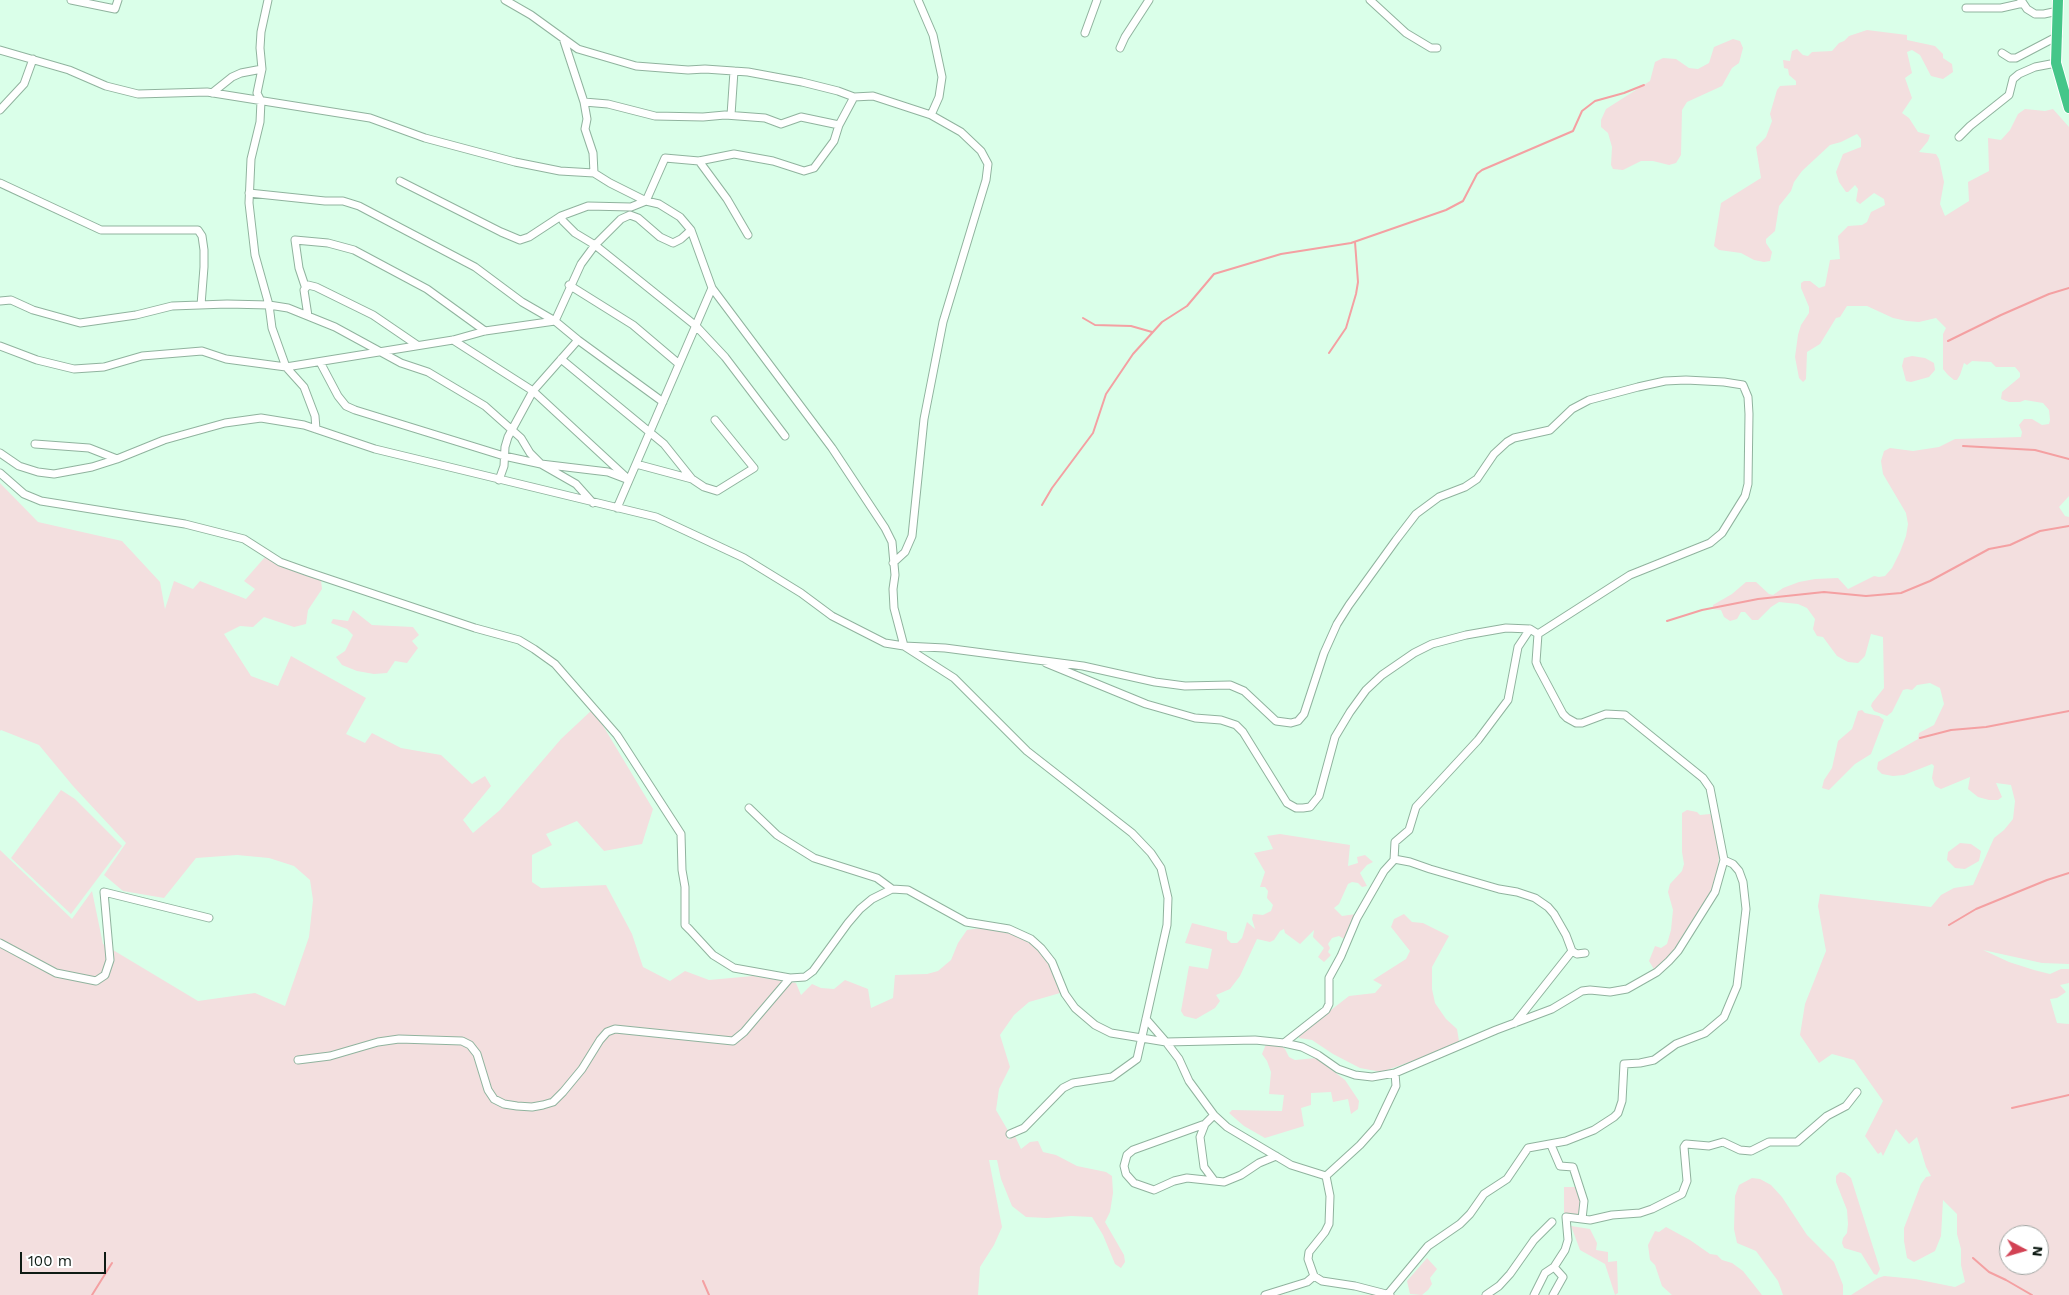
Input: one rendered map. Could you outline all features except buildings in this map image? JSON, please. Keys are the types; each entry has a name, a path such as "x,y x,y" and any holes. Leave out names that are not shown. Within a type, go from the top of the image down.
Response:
{"highway":[{"path":"2058,0 2056,63 2069,108"}],"street":[{"path":"71,0 115,8 118,0"},
{"path":"268,0 261,32 262,69 257,93 260,101 260,122 251,159 249,193 256,255 269,305 272,328 286,367 304,387 315,416 316,429"},
{"path":"505,0 531,14 578,49 636,66 734,71 802,82 854,97 874,96 931,115 961,132 981,151 988,164 987,174 943,322 924,419 912,536 905,552 893,563"},
{"path":"918,0 932,34 942,77 939,97 931,115"},
{"path":"1085,33 1097,0"},
{"path":"1120,48 1124,37 1149,0"},
{"path":"1370,0 1406,33 1431,48 1437,48"},
{"path":"1966,8 2001,8 2022,2 2027,9 2035,14 2058,11"},
{"path":"2002,53 2010,58 2016,58 2058,36"},
{"path":"563,37 584,102 587,119 585,128 593,153 594,173"},
{"path":"0,50 33,58 69,70 106,86 138,94 207,92 370,118 425,138 515,162 560,171 594,173 646,201 659,204 680,217 692,230 712,288 832,448 872,506 892,542 894,608 904,646 954,678 1027,751 1132,833 1151,853 1161,868 1168,898 1167,925 1137,1059 1118,1074 1100,1080 1073,1083 1063,1088 1024,1128 1010,1134"},
{"path":"0,110 24,84 33,58"},
{"path":"1960,137 1970,126 2009,95 2013,79 2019,74 2034,67 2056,63"},
{"path":"212,93 232,77 241,73 262,69"},
{"path":"731,115 734,71"},
{"path":"400,181 520,240 529,237 561,216 588,206 631,207 646,201 665,158 699,162 734,154 773,161 804,171 814,168 834,141 854,97"},
{"path":"584,102 608,104 655,116 731,115 765,118 781,124 801,117 840,125"},
{"path":"699,162 748,235"},
{"path":"0,183 101,230 198,230 202,236 204,250 201,305"},
{"path":"249,193 342,201 360,206 475,267 522,302 555,321 663,402"},
{"path":"555,321 569,286 581,264 594,245 621,219 630,215 638,218 660,236 673,243 692,230"},
{"path":"561,216 563,222 575,233 594,245 696,326 725,357 785,436"},
{"path":"308,316 305,286 295,240 328,243 354,250 426,289 485,331"},
{"path":"305,286 316,287 373,315 418,345"},
{"path":"569,286 633,325 679,364"},
{"path":"617,508 712,288"},
{"path":"0,301 11,300 33,310 80,323 136,315 172,306 269,305 288,308 335,327 401,363 428,372 475,399 499,416 521,438 530,453 542,464 576,484 593,503"},
{"path":"0,346 37,360 74,369 104,367 142,356 202,351 226,359 286,367 453,340 485,331 555,321"},
{"path":"453,340 533,391 629,480"},
{"path":"499,480 504,466 505,447 533,391 578,340"},
{"path":"561,359 664,444 692,480"},
{"path":"320,362 338,396 346,406 504,456 542,464 608,472 629,480"},
{"path":"0,453 19,466 38,472 54,474 74,471 117,459 164,440 225,422 261,418 295,423 375,449 656,517 744,558 801,592 832,616 885,643 945,648 1083,666 1155,682 1185,686 1236,687 1244,690 1276,722 1291,723 1298,721 1304,714 1324,653 1349,604 1396,540 1416,514 1439,497 1465,487 1477,478 1494,454 1507,442 1514,438 1550,430 1572,409 1589,400 1638,387 1666,381 1686,380 1743,385 1748,397 1749,414 1748,484 1745,496 1722,533 1710,543 1630,575 1538,634"},
{"path":"636,464 692,480 704,487 717,490 754,468 715,420"},
{"path":"35,444 89,448 117,459"},
{"path":"0,473 24,494 41,501 185,524 244,539 272,557 290,565 442,618 519,640 555,664 617,735 681,834 682,870 685,887 685,925 713,955 734,968 790,978 809,976 860,910 872,899 892,889 908,890 966,922 1009,929 1031,939 1052,962 1065,994 1075,1008 1095,1025 1111,1033 1166,1042 1255,1040 1284,1043 1302,1047 1318,1055 1338,1069 1355,1075 1372,1077 1396,1073 1552,1009 1582,991 1610,992 1627,989 1657,972 1678,951 1708,905 1720,880 1724,860 1710,788 1703,778 1625,714 1606,714 1582,723 1576,723 1567,718 1563,714 1536,662 1538,634"},
{"path":"1041,660 1055,668 1146,704 1195,718 1221,720 1236,725 1243,732 1287,804 1296,808 1302,808 1310,807 1319,796 1335,737 1366,690 1382,675 1414,653 1432,644 1466,635 1506,628 1530,629 1538,634"},
{"path":"1284,1043 1326,1010 1329,1004 1329,978 1358,918 1384,871 1394,859 1395,842 1409,830 1416,807 1478,740 1508,700 1518,646 1530,629"},
{"path":"749,808 777,835 814,858 877,878 892,889"},
{"path":"1394,859 1534,898 1548,907 1554,914 1572,950 1577,954 1585,953"},
{"path":"1326,1176 1330,1196 1329,1224 1309,1252 1308,1259 1314,1276 1322,1281 1332,1281 1374,1293 1389,1294 1428,1246 1460,1224 1470,1214 1484,1194 1507,1178 1526,1151 1531,1148 1551,1145 1594,1130 1618,1113 1622,1101 1624,1064 1654,1060 1676,1044 1705,1033 1724,1017 1737,986 1746,910 1743,882 1739,871 1733,864 1724,860"},
{"path":"0,943 56,973 96,981 106,975 110,960 104,892 209,918"},
{"path":"1515,1023 1572,950"},
{"path":"298,1060 330,1056 378,1042 399,1039 462,1041 470,1045 477,1054 488,1090 494,1099 504,1104 532,1107 553,1102 582,1069 607,1032 615,1028 733,1041 744,1032 790,978"},
{"path":"1146,1019 1179,1059 1189,1081 1214,1115 1244,1138 1300,1170 1326,1176"},
{"path":"1326,1176 1360,1145 1377,1126 1396,1086 1396,1073"},
{"path":"1534,1295 1545,1273 1554,1267 1565,1250 1568,1240 1566,1217 1590,1220 1612,1215 1640,1214 1681,1196 1687,1181 1684,1147 1686,1144 1709,1146 1723,1142 1740,1150 1751,1151 1769,1142 1797,1142 1827,1116 1846,1106 1857,1092"},
{"path":"1213,1180 1204,1167 1200,1137 1205,1124 1214,1115"},
{"path":"1205,1124 1133,1150 1127,1155 1124,1166 1126,1174 1134,1183 1154,1190 1187,1178 1224,1182 1276,1156"},
{"path":"1551,1145 1560,1166 1573,1167 1584,1201 1582,1219"},
{"path":"1486,1295 1499,1286 1510,1274 1534,1240 1552,1222"},
{"path":"1554,1267 1563,1278 1554,1295"},
{"path":"1265,1295 1307,1282 1314,1276"}],"shaded area":[{"path":"1867,30 1907,35 1907,40 1935,46 1943,54 1943,58 1952,64 1953,72 1943,79 1931,76 1920,55 1912,50 1907,52 1912,73 1905,78 1912,98 1902,113 1909,118 1918,132 1930,135 1928,141 1919,152 1936,154 1939,159 1944,182 1940,204 1945,216 1969,201 1968,182 1989,171 1988,138 2001,140 2010,130 2018,114 2025,109 2045,111 2053,109 2069,127 2069,496 2059,507 2065,516 2069,517 2069,964 2042,963 1983,950 2009,962 2050,974 2061,969 2069,969 2069,983 2060,985 2066,992 2057,998 2050,999 2057,1023 2069,1024 2069,1295 1851,1295 1884,1276 1915,1279 1955,1287 1965,1282 1957,1234 1957,1214 1943,1200 1941,1236 1935,1251 1914,1262 1907,1258 1904,1228 1921,1184 1926,1177 1931,1176 1926,1167 1917,1137 1909,1144 1896,1129 1883,1156 1881,1152 1878,1154 1865,1136 1883,1101 1854,1060 1832,1054 1819,1063 1800,1035 1805,1004 1826,951 1818,906 1820,894 1931,907 1941,895 1954,888 1973,885 1994,838 2013,819 2015,801 2011,785 1996,783 2002,797 1998,800 1989,800 1978,797 1968,789 1970,777 1941,789 1935,786 1932,778 1934,766 1932,764 1904,775 1893,776 1882,774 1877,769 1878,762 1918,739 1919,733 1934,725 1944,704 1940,688 1930,683 1917,685 1912,690 1903,690 1892,712 1887,716 1874,711 1871,706 1872,703 1884,688 1883,637 1871,634 1865,656 1858,663 1848,662 1837,656 1823,637 1817,636 1813,629 1815,619 1807,608 1798,604 1779,602 1758,620 1752,620 1745,612 1741,612 1737,619 1730,621 1724,617 1721,610 1713,609 1713,605 1732,594 1746,582 1756,582 1769,594 1773,595 1783,588 1815,579 1838,578 1848,589 1874,576 1885,576 1892,568 1900,552 1908,524 1906,513 1883,474 1881,461 1884,451 1890,448 1913,451 1939,447 1955,439 2021,437 2022,432 2019,425 2024,419 2032,419 2042,425 2049,424 2050,420 2049,410 2043,403 2025,400 2009,402 2001,399 2002,392 2020,377 2020,373 2015,367 1996,367 1991,362 1972,361 1967,365 1964,363 1960,375 1957,380 1954,380 1943,369 1943,334 1946,328 1936,318 1919,322 1907,321 1893,318 1867,306 1847,306 1840,317 1836,318 1820,344 1807,352 1806,379 1803,382 1799,378 1795,357 1798,335 1801,325 1809,313 1809,307 1801,288 1801,283 1810,281 1819,288 1825,286 1830,260 1840,259 1838,236 1848,226 1862,225 1867,222 1871,212 1885,205 1884,199 1874,193 1860,204 1856,201 1858,189 1855,185 1846,192 1839,182 1836,172 1843,154 1861,147 1861,139 1857,134 1830,145 1802,171 1794,182 1791,191 1779,206 1775,231 1766,239 1766,243 1772,252 1770,261 1754,260 1741,253 1719,250 1714,246 1721,203 1761,178 1756,147 1766,137 1772,121 1770,114 1777,90 1780,86 1796,85 1796,81 1789,75 1788,69 1784,68 1783,60 1790,61 1792,51 1797,49 1803,55 1808,56 1812,52 1832,51 1839,43 1849,36"},
{"path":"1733,39 1740,41 1743,48 1739,63 1732,68 1722,86 1687,102 1682,110 1681,155 1676,163 1669,165 1653,161 1641,161 1623,170 1613,169 1611,165 1612,147 1608,133 1601,127 1601,120 1606,109 1650,81 1655,62 1663,58 1676,59 1689,68 1698,69 1709,63 1714,47"},
{"path":"1912,356 1925,358 1934,363 1935,370 1929,377 1911,382 1906,381 1902,366 1904,358"},
{"path":"0,483 38,522 122,541 160,582 165,609 174,581 193,589 200,581 246,599 255,589 244,581 265,557 321,580 322,589 308,610 306,624 294,627 264,617 253,627 240,626 224,634 251,676 278,686 291,656 366,698 346,734 365,743 372,733 401,748 441,755 472,784 485,776 491,786 463,820 473,833 500,810 561,739 593,709 653,809 642,844 604,851 577,821 546,834 552,845 532,855 532,882 541,888 606,885 632,934 643,967 670,981 685,971 709,980 753,976 796,983 801,995 812,984 821,988 834,989 845,980 868,989 871,1008 893,998 895,975 927,974 938,971 951,960 958,943 967,930 980,928 1009,932 1050,954 1058,966 1067,991 1029,1002 1014,1015 1000,1035 1010,1067 999,1089 996,1110 1010,1134 1007,1140 1015,1136 1021,1149 1030,1142 1038,1141 1043,1152 1056,1155 1077,1166 1106,1172 1112,1176 1113,1193 1110,1212 1105,1222 1124,1255 1125,1262 1121,1268 1115,1264 1103,1235 1092,1217 1026,1217 1012,1206 1001,1179 997,1160 989,1160 1002,1227 994,1245 980,1267 978,1295 0,1295 0,850 72,919 92,891 103,944 198,1001 255,993 285,1006 309,937 313,900 310,880 294,866 269,858 237,855 196,858 164,898 123,891 104,875 126,843 73,786 39,745 0,731"},
{"path":"353,610 372,625 413,627 419,635 412,641 418,648 407,663 395,661 387,673 374,674 357,671 342,665 336,657 345,651 353,635 347,629 331,623 333,619 348,621"},
{"path":"1862,710 1865,713 1879,716 1884,720 1871,754 1855,764 1829,790 1822,788 1824,780 1832,768 1838,741 1852,729 1858,711"},
{"path":"61,790 75,799 122,846 71,914 11,858"},
{"path":"1687,810 1697,812 1700,815 1710,814 1713,816 1719,857 1716,883 1680,945 1655,971 1649,961 1655,946 1661,948 1667,944 1671,930 1673,910 1668,892 1670,884 1682,871 1684,864 1682,852 1682,813"},
{"path":"1280,834 1350,845 1348,866 1358,863 1357,857 1365,855 1373,862 1367,865 1360,873 1367,886 1362,887 1358,883 1352,882 1348,884 1339,904 1334,908 1342,916 1356,914 1346,940 1339,936 1332,938 1328,944 1330,948 1328,952 1331,955 1324,962 1318,957 1324,948 1313,937 1314,930 1300,944 1285,933 1284,929 1270,942 1257,939 1240,976 1230,989 1216,995 1220,1001 1215,1008 1196,1019 1184,1016 1181,1011 1189,966 1208,969 1212,949 1185,943 1192,923 1227,932 1227,939 1231,943 1237,943 1242,938 1247,922 1255,929 1252,919 1253,914 1263,915 1271,911 1273,905 1267,898 1268,891 1265,887 1260,887 1265,872 1254,853 1273,849 1267,836"},
{"path":"1960,843 1971,844 1981,851 1979,861 1965,869 1955,868 1947,860 1948,852"},
{"path":"1404,914 1412,922 1423,923 1449,936 1432,967 1432,989 1435,1003 1446,1019 1457,1029 1459,1041 1451,1047 1381,1072 1360,1068 1333,1054 1312,1040 1299,1038 1299,1035 1349,996 1375,993 1382,985 1373,980 1406,959 1410,951 1391,927 1394,919"},
{"path":"1266,1044 1280,1045 1285,1049 1289,1057 1295,1060 1316,1058 1345,1080 1359,1101 1358,1109 1351,1114 1348,1099 1333,1102 1331,1092 1311,1093 1311,1105 1301,1108 1304,1126 1265,1138 1244,1126 1229,1113 1232,1110 1282,1111 1284,1095 1269,1094 1271,1072 1262,1054"},
{"path":"1840,1172 1845,1173 1851,1178 1880,1269 1877,1275 1874,1274 1861,1253 1844,1248 1842,1243 1847,1233 1848,1224 1847,1210 1836,1182 1836,1176"},
{"path":"1752,1178 1760,1179 1771,1185 1782,1197 1807,1235 1834,1262 1843,1285 1843,1295 1783,1295 1778,1281 1756,1251 1737,1243 1734,1229 1735,1196 1739,1185"},
{"path":"1564,1187 1577,1187 1581,1194 1582,1218 1564,1215"},
{"path":"1571,1226 1590,1229 1597,1243 1596,1250 1608,1252 1608,1262 1617,1261 1618,1293 1615,1295 1605,1264 1580,1250"},
{"path":"1666,1227 1710,1254 1717,1255 1722,1260 1732,1263 1743,1271 1762,1295 1672,1295 1662,1286 1655,1265 1650,1260 1648,1245 1655,1231 1659,1232"},
{"path":"1427,1258 1437,1269 1430,1278 1432,1284 1422,1295 1410,1294 1407,1281"}],"waterway":[{"path":"1042,505 1052,488 1093,433 1106,394 1133,354 1162,322 1187,306 1214,274 1281,254 1351,243 1446,210 1463,201 1477,174 1482,170 1573,131 1582,111 1595,101 1644,85"},
{"path":"1329,353 1346,328 1356,294 1358,282 1355,242"},
{"path":"1948,341 2001,315 2049,294 2069,288"},
{"path":"1083,318 1095,325 1131,326 1152,332"},
{"path":"1963,446 2035,450 2069,459"},
{"path":"1667,621 1702,610 1758,599 1824,592 1866,596 1901,593 1930,581 1989,549 2010,545 2040,531 2069,526"},
{"path":"1920,738 1951,730 1986,727 2069,711"},
{"path":"1949,925 1976,909 2069,873"},
{"path":"2012,1108 2069,1095"},
{"path":"1973,1258 1989,1272 2032,1295"},
{"path":"92,1295 112,1263"},
{"path":"703,1281 709,1295"}]}
